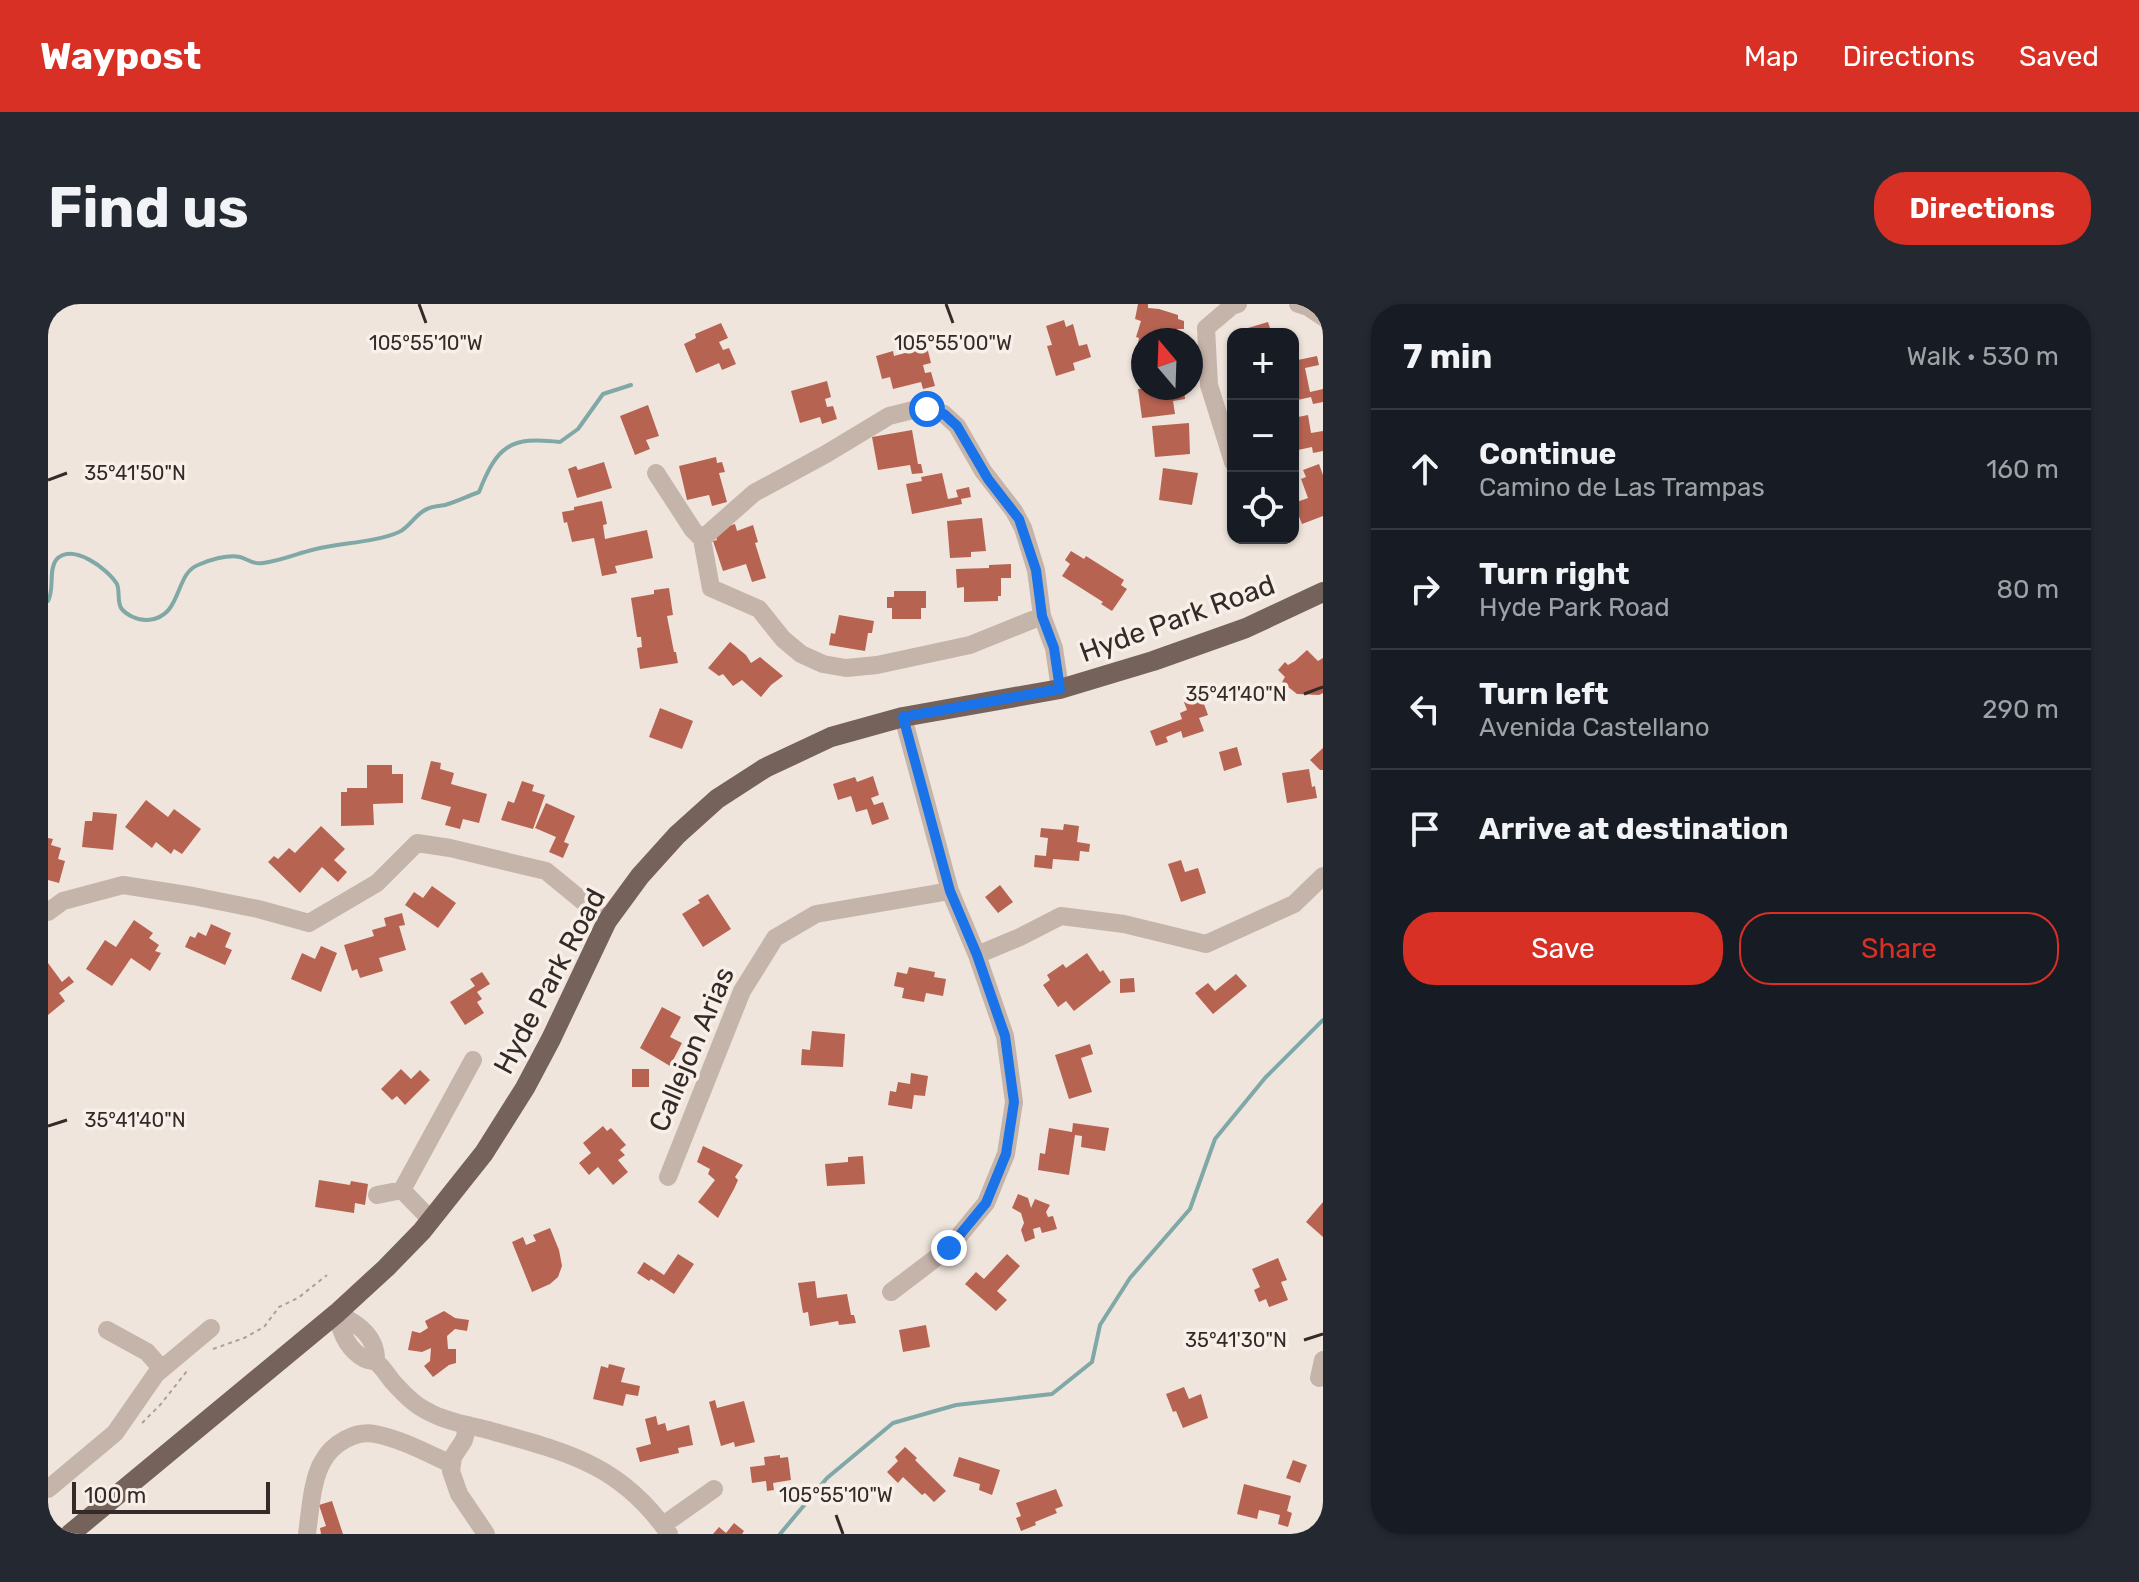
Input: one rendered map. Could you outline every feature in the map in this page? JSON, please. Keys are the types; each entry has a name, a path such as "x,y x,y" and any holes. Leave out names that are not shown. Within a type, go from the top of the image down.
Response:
{"main road":[{"name":"Hyde Park Road","path":"70,1534 337,1313 386,1268 431,1220 484,1153 525,1088 607,921 667,845 717,799 765,768 831,737 903,717 1060,689 1246,628 1323,592"}],"street":[{"path":"1227,443 1209,385 1206,328 1238,304"},
{"path":"1298,304 1323,317"},
{"path":"702,539 754,493 889,416 908,410 936,411 957,426 988,479 1019,519 1036,570 1042,616 1054,648 1060,689"},
{"path":"656,473 702,539 711,588 759,609 791,646 812,660 835,667 857,668 970,645 1042,616"},
{"path":"891,1292 949,1248 986,1203 1006,1154 1014,1102 1005,1036 977,955 950,891 903,717"},
{"path":"48,912 63,901 123,885 219,901 309,923 377,883 417,843 546,871 607,921"},
{"path":"977,955 1061,916 1124,924 1206,944 1294,904 1323,876"},
{"name":"Callejon Arias","path":"668,1177 742,991 775,938 816,914 950,891"},
{"path":"402,1190 473,1060"},
{"path":"402,1190 431,1220"},
{"path":"377,1195 402,1190"},
{"path":"337,1313 349,1345 365,1359 376,1362 400,1390 419,1406 440,1417 561,1451 594,1465 631,1491 666,1530 714,1489"},
{"path":"48,1489 115,1433 149,1382 211,1328"},
{"path":"107,1330 147,1352 162,1369"},
{"path":"468,1425 451,1464 455,1486 486,1534"},
{"path":"307,1534 312,1495 322,1462 337,1443 373,1433 451,1464"}],"path":[{"path":"203,1354 264,1327 279,1307 298,1298 327,1275"},
{"path":"143,1422 189,1368"}],"building":[{"path":"1138,304 1148,304 1148,308 1178,315 1178,319 1184,321 1184,328 1139,328 1141,321 1135,319"},
{"path":"1064,320 1066,327 1073,324 1079,346 1087,344 1091,357 1073,363 1075,370 1056,376 1047,346 1052,345 1046,326"},
{"path":"1268,322 1270,328 1248,328"},
{"path":"721,323 728,338 719,342 723,350 729,348 736,364 722,370 719,363 696,373 684,344 696,338 695,334"},
{"path":"927,347 931,363 923,365 925,373 931,372 935,386 923,389 921,382 893,389 890,377 882,379 876,356 893,351 894,356"},
{"path":"1317,356 1319,365 1305,368 1310,392 1323,389 1323,402 1313,404 1311,397 1299,400 1299,360"},
{"path":"827,381 831,397 825,399 827,407 833,406 837,419 822,424 820,417 800,423 791,391"},
{"path":"1140,400 1179,400 1173,401 1175,414 1142,418"},
{"path":"648,405 659,436 646,440 650,449 635,455 620,416"},
{"path":"1308,415 1311,433 1323,431 1323,451 1313,453 1312,447 1299,450 1299,417"},
{"path":"1189,423 1190,454 1155,457 1152,426"},
{"path":"912,430 918,464 921,464 923,473 912,474 910,465 878,470 872,437"},
{"path":"716,457 717,463 722,462 725,472 719,473 727,502 712,506 709,495 687,500 679,466"},
{"path":"604,462 612,488 577,498 568,469 576,466 578,470"},
{"path":"1319,464 1323,475 1323,516 1302,524 1299,501 1308,498 1301,479 1306,477 1303,470"},
{"path":"1163,468 1198,473 1192,505 1159,500"},
{"path":"942,473 948,499 958,497 956,490 969,487 971,497 961,499 962,504 912,514 906,484"},
{"path":"602,501 607,524 603,525 605,539 647,530 653,558 615,566 617,573 602,576 594,538 572,542 562,512"},
{"path":"982,518 986,551 971,552 971,557 950,558 947,521"},
{"path":"735,524 737,531 753,525 766,578 752,582 746,564 723,571 713,541 717,540 714,531"},
{"path":"1071,551 1084,559 1086,556 1124,580 1121,585 1127,589 1112,611 1062,576 1070,564 1065,560"},
{"path":"1011,564 1011,578 1001,578 998,601 964,602 964,587 957,588 956,569"},
{"path":"669,588 673,615 667,616 678,663 640,669 637,648 642,647 641,637 637,637 631,598"},
{"path":"894,591 926,591 926,608 921,608 921,619 892,619 892,608 887,608 887,597 894,597"},
{"path":"839,615 874,621 865,651 829,645"},
{"path":"730,642 751,663 760,657 783,676 761,697 742,680 733,686 723,674 719,676 708,668"},
{"path":"1307,650 1318,661 1323,658 1323,693 1319,695 1297,694 1282,682 1285,677 1278,670 1285,662 1288,665"},
{"path":"1201,696 1208,715 1199,718 1204,731 1183,738 1181,731 1166,737 1168,742 1156,746 1150,731 1182,719 1180,713 1187,710 1184,702"},
{"path":"660,708 693,721 682,749 649,737"},
{"path":"1237,747 1242,765 1224,771 1219,752"},
{"path":"1323,748 1323,770 1320,770 1310,760"},
{"path":"431,761 441,763 440,769 454,773 451,784 487,794 479,823 463,819 460,829 445,825 451,807 421,799"},
{"path":"367,765 392,765 392,774 403,774 403,803 373,804 374,825 341,826 341,792 347,792 347,788 367,788"},
{"path":"1309,769 1317,798 1287,803 1282,773"},
{"path":"873,776 879,795 871,798 874,805 883,802 889,819 872,825 867,809 856,812 851,796 838,800 833,784 855,777 857,782"},
{"path":"522,781 534,785 532,791 545,795 533,829 501,820 508,801 514,803"},
{"path":"146,800 168,817 174,809 201,829 182,854 174,849 171,854 156,842 152,848 125,827"},
{"path":"546,803 575,816 564,842 569,844 563,858 549,852 556,837 535,828"},
{"path":"93,812 117,814 113,850 82,847 85,821 92,821"},
{"path":"1064,824 1079,826 1077,842 1090,844 1089,852 1080,851 1079,861 1053,859 1052,869 1034,867 1035,855 1046,856 1048,838 1040,837 1041,828 1063,830"},
{"path":"321,826 345,849 334,860 347,872 338,882 322,867 300,893 268,862 274,856 278,859 289,848 295,853"},
{"path":"48,838 53,839 51,845 61,848 58,859 65,861 59,883 48,880"},
{"path":"1181,860 1185,872 1198,868 1206,893 1181,902 1168,864"},
{"path":"1000,885 1013,902 998,913 985,897"},
{"path":"432,886 456,903 438,928 405,905 414,892 423,898"},
{"path":"708,894 731,929 703,947 682,914"},
{"path":"402,913 405,925 399,926 406,950 379,958 383,971 360,978 357,969 352,971 344,945 374,936 372,930 386,926 384,918"},
{"path":"134,920 153,933 149,938 159,945 155,951 161,953 150,971 131,958 112,986 86,969 105,940 116,947"},
{"path":"211,924 231,933 225,947 232,950 225,965 185,947 190,936 195,938 198,932 206,936"},
{"path":"321,946 337,953 321,992 291,979 302,953 315,959"},
{"path":"1087,953 1111,982 1074,1011 1066,1001 1058,1007 1043,985 1050,980 1047,975 1063,964 1066,968"},
{"path":"48,963 62,982 69,976 74,982 59,993 65,1001 48,1015"},
{"path":"909,967 935,972 934,977 946,979 943,996 926,993 924,1002 902,998 904,988 894,986 897,972 907,974"},
{"path":"482,972 490,984 477,992 482,999 477,1002 484,1013 465,1025 450,1002 475,986 470,979"},
{"path":"1236,974 1247,986 1213,1014 1195,993 1208,983 1215,991"},
{"path":"1134,978 1135,992 1120,993 1120,979"},
{"path":"662,1007 681,1017 670,1037 682,1043 670,1066 640,1048"},
{"path":"812,1031 845,1034 843,1067 801,1065 802,1049 810,1050"},
{"path":"1090,1044 1093,1054 1081,1058 1092,1092 1069,1099 1055,1055"},
{"path":"401,1069 411,1079 420,1070 430,1080 405,1105 397,1096 392,1100 381,1089"},
{"path":"632,1069 649,1069 649,1087 632,1087"},
{"path":"911,1073 928,1076 925,1096 914,1095 912,1109 888,1105 890,1091 896,1092 898,1082 910,1084"},
{"path":"1073,1123 1109,1128 1105,1151 1081,1147 1082,1136 1075,1135 1069,1175 1038,1170 1040,1153 1045,1154 1049,1128 1072,1132"},
{"path":"603,1126 607,1131 611,1128 626,1145 620,1150 625,1155 618,1160 628,1172 613,1185 598,1167 589,1175 579,1163 591,1153 583,1143"},
{"path":"703,1146 743,1165 718,1218 698,1202 715,1180 708,1174 710,1169 697,1162"},
{"path":"863,1156 865,1184 827,1186 825,1164 848,1162 848,1157"},
{"path":"319,1180 350,1185 351,1181 368,1184 365,1205 355,1203 354,1213 315,1207"},
{"path":"1018,1194 1028,1198 1031,1208 1035,1199 1050,1205 1046,1212 1048,1217 1053,1216 1057,1229 1042,1233 1040,1227 1033,1229 1035,1238 1025,1242 1021,1213 1012,1208"},
{"path":"1323,1202 1323,1237 1306,1222"},
{"path":"550,1228 562,1266 558,1277 550,1284 532,1292 512,1242 523,1237 526,1245 536,1241 533,1235"},
{"path":"678,1254 694,1264 674,1294 637,1273 644,1262 664,1275"},
{"path":"1007,1254 1020,1266 997,1291 1007,1300 996,1311 965,1284 976,1272 984,1279"},
{"path":"1278,1258 1287,1280 1281,1282 1288,1300 1269,1307 1266,1299 1259,1302 1254,1290 1260,1287 1252,1269"},
{"path":"815,1281 817,1298 847,1294 851,1315 854,1315 856,1323 839,1325 838,1321 810,1326 808,1312 803,1313 798,1283"},
{"path":"444,1311 455,1318 469,1320 467,1331 455,1329 447,1336 448,1349 456,1349 456,1363 433,1377 424,1366 430,1361 431,1348 422,1352 408,1350 412,1331 420,1333 428,1328 425,1321"},
{"path":"926,1325 930,1347 903,1352 899,1330"},
{"path":"609,1364 625,1368 621,1382 640,1386 638,1396 626,1394 623,1406 593,1399 601,1366 608,1368"},
{"path":"1184,1387 1189,1399 1201,1394 1208,1418 1183,1428 1166,1394"},
{"path":"715,1400 717,1408 744,1401 755,1442 735,1447 734,1442 721,1446 709,1402"},
{"path":"656,1416 658,1425 665,1423 667,1431 689,1425 693,1445 678,1448 679,1453 640,1462 636,1448 651,1444 645,1419"},
{"path":"905,1447 946,1491 934,1502 903,1477 898,1483 887,1472 898,1461 895,1457"},
{"path":"780,1455 780,1458 788,1457 791,1480 773,1483 774,1490 767,1491 766,1481 752,1483 750,1467 765,1465 764,1457"},
{"path":"959,1457 1000,1470 992,1495 979,1490 980,1484 953,1476"},
{"path":"1293,1460 1307,1465 1300,1483 1286,1478"},
{"path":"1244,1484 1291,1496 1287,1511 1292,1513 1288,1527 1278,1524 1280,1515 1259,1510 1257,1519 1237,1514"},
{"path":"1056,1489 1063,1506 1055,1509 1057,1513 1021,1531 1016,1518 1021,1516 1016,1503"},
{"path":"332,1501 343,1534 321,1534 320,1528 326,1526 319,1505"},
{"path":"734,1523 744,1531 742,1534 713,1534 719,1527 726,1533"}],"waterway":[{"path":"48,601 54,564 63,555 80,556 106,571 117,584 123,611 148,620 167,611 190,570 208,561 235,556 253,563 263,563 390,535 403,530 429,508 479,492 492,464 508,448 529,441 560,442 578,429 603,394 631,385"},
{"path":"780,1534 827,1478 893,1423 956,1405 1052,1394 1092,1362 1100,1325 1130,1278 1190,1209 1215,1139 1265,1078 1323,1020"}],"route":[{"path":"927,409 944,414 957,426 988,479 1019,519 1036,570 1042,616 1054,648 1060,689 903,717 950,891 977,955 1005,1036 1014,1102 1006,1154 986,1203 949,1248"}]}
